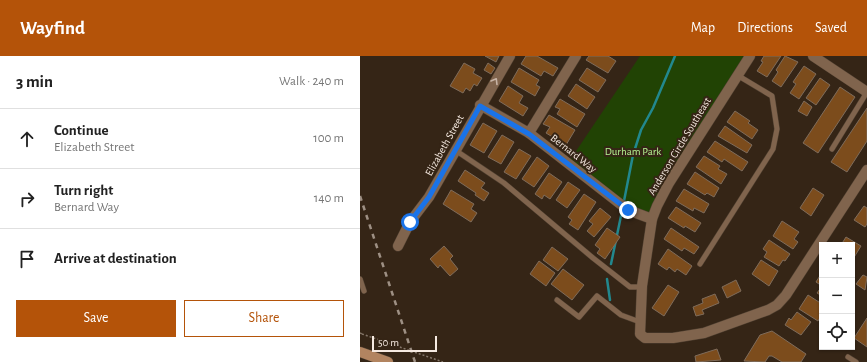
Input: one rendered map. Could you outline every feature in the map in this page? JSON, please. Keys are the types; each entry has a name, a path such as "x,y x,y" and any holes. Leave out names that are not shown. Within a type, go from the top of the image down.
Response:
{"main road":[{"path":"360,352 388,362"}],"street":[{"name":"Elizabeth Street","path":"398,246 410,222 429,197 510,56"},
{"path":"529,134 576,56"},
{"name":"Anderson Circle Southeast","path":"750,56 669,183 652,219 642,287 640,334 645,338 689,336 759,313 777,304 786,295 867,170"},
{"path":"813,56 867,92"},
{"name":"Bernard Way","path":"480,106 529,134 628,210 652,219"}],"lane":[{"path":"700,264 768,159 777,136 777,121 772,96 737,75"},
{"path":"832,149 867,92"},
{"path":"455,150 504,183 630,287 642,287"},
{"path":"360,279 364,291"},
{"path":"557,300 579,317 597,296 621,315 640,322"},
{"path":"848,357 856,362"}],"path":[{"path":"361,334 443,362"}],"green space":[{"name":"Durham Park","path":"640,56 750,56 652,219 642,217 568,163"}],"building":[{"path":"485,56 499,56 496,62"},
{"path":"526,56 537,56 558,68 553,76 544,71 541,76 521,64"},
{"path":"589,56 608,56 616,61 608,73 586,60"},
{"path":"764,56 781,56 767,77 757,71 763,62 761,61"},
{"path":"785,56 798,62 781,87 772,81 778,72 776,70"},
{"path":"464,63 475,69 473,73 482,78 477,86 474,84 470,91 466,88 463,93 450,86"},
{"path":"488,63 495,68 491,74 484,70"},
{"path":"804,66 816,74 799,99 790,93 796,84 793,82"},
{"path":"519,68 539,80 536,85 540,87 535,96 511,82"},
{"path":"587,68 606,80 598,92 579,80"},
{"path":"820,78 830,85 816,105 806,98"},
{"path":"576,84 595,97 587,109 568,96"},
{"path":"508,86 523,96 519,103 528,108 523,116 499,101"},
{"path":"840,87 855,97 818,153 803,143"},
{"path":"560,99 585,114 577,127 557,114 560,109 555,107"},
{"path":"804,101 812,107 807,116 798,111"},
{"path":"867,108 867,141 847,172 831,162"},
{"path":"735,111 750,121 748,123 758,130 752,139 727,122"},
{"path":"549,115 575,130 566,145 546,133 550,127 543,124"},
{"path":"483,123 497,131 484,153 470,145"},
{"path":"725,126 752,145 747,153 718,136"},
{"path":"502,135 514,142 501,164 488,157"},
{"path":"715,141 748,162 742,171 724,159 722,162 707,152"},
{"path":"519,149 531,156 516,179 504,172"},
{"path":"704,156 720,166 718,169 727,174 721,184 696,167"},
{"path":"537,157 549,166 534,187 522,179"},
{"path":"465,170 485,183 481,188 489,193 484,201 475,195 476,193 458,181"},
{"path":"695,172 719,188 714,197 707,193 705,195 687,184"},
{"path":"549,173 562,182 550,199 544,195 542,199 535,194"},
{"path":"568,182 580,190 567,208 556,200"},
{"path":"813,188 824,195 811,216 800,208"},
{"path":"684,189 709,204 704,213 694,208 693,211 676,201"},
{"path":"451,190 474,204 471,209 477,213 471,222 443,204"},
{"path":"584,194 596,202 578,230 569,224 572,220 568,217"},
{"path":"864,206 867,208 867,224 865,227 854,220"},
{"path":"676,207 701,223 695,232 685,226 684,228 668,218"},
{"path":"600,208 611,217 594,237 587,231 593,224 589,221"},
{"path":"782,221 799,232 794,239 798,242 793,249 773,236"},
{"path":"607,228 620,237 605,259 597,253 600,249 595,245"},
{"path":"671,228 699,247 694,254 684,248 682,251 664,239"},
{"path":"846,237 854,242 843,242"},
{"path":"769,240 790,254 779,266 764,257 767,252 763,249"},
{"path":"855,242 861,246 855,256"},
{"path":"444,246 453,256 450,259 458,269 450,276 440,265 438,268 430,259"},
{"path":"552,247 568,259 558,271 543,260"},
{"path":"668,249 692,266 686,275 677,269 675,272 669,267 667,270 658,264"},
{"path":"761,260 778,271 769,286 752,274"},
{"path":"539,261 555,273 546,286 530,274"},
{"path":"563,269 584,285 572,300 551,284"},
{"path":"863,275 867,277 865,290 856,284"},
{"path":"819,277 819,284 816,282"},
{"path":"736,280 741,291 727,298 722,287"},
{"path":"668,285 679,292 664,316 652,308"},
{"path":"715,294 719,303 702,310 704,314 696,316 693,307 703,303 702,299"},
{"path":"808,295 819,302 819,319 818,321 799,309"},
{"path":"797,312 811,322 801,335 785,325 789,318 791,320"},
{"path":"867,318 867,347 855,339"},
{"path":"772,331 806,354 801,362 782,362 772,356 769,356 765,362 744,361 760,335"},
{"path":"717,349 721,360 696,362 695,356"}],"waterway":[{"path":"624,201 633,155 641,130 653,108 675,56"},
{"path":"611,264 622,211"},
{"path":"607,279 610,300"}],"railway":[{"path":"360,196 415,362"}],"route":[{"path":"410,222 429,197 480,106 539,141 628,210"}]}
